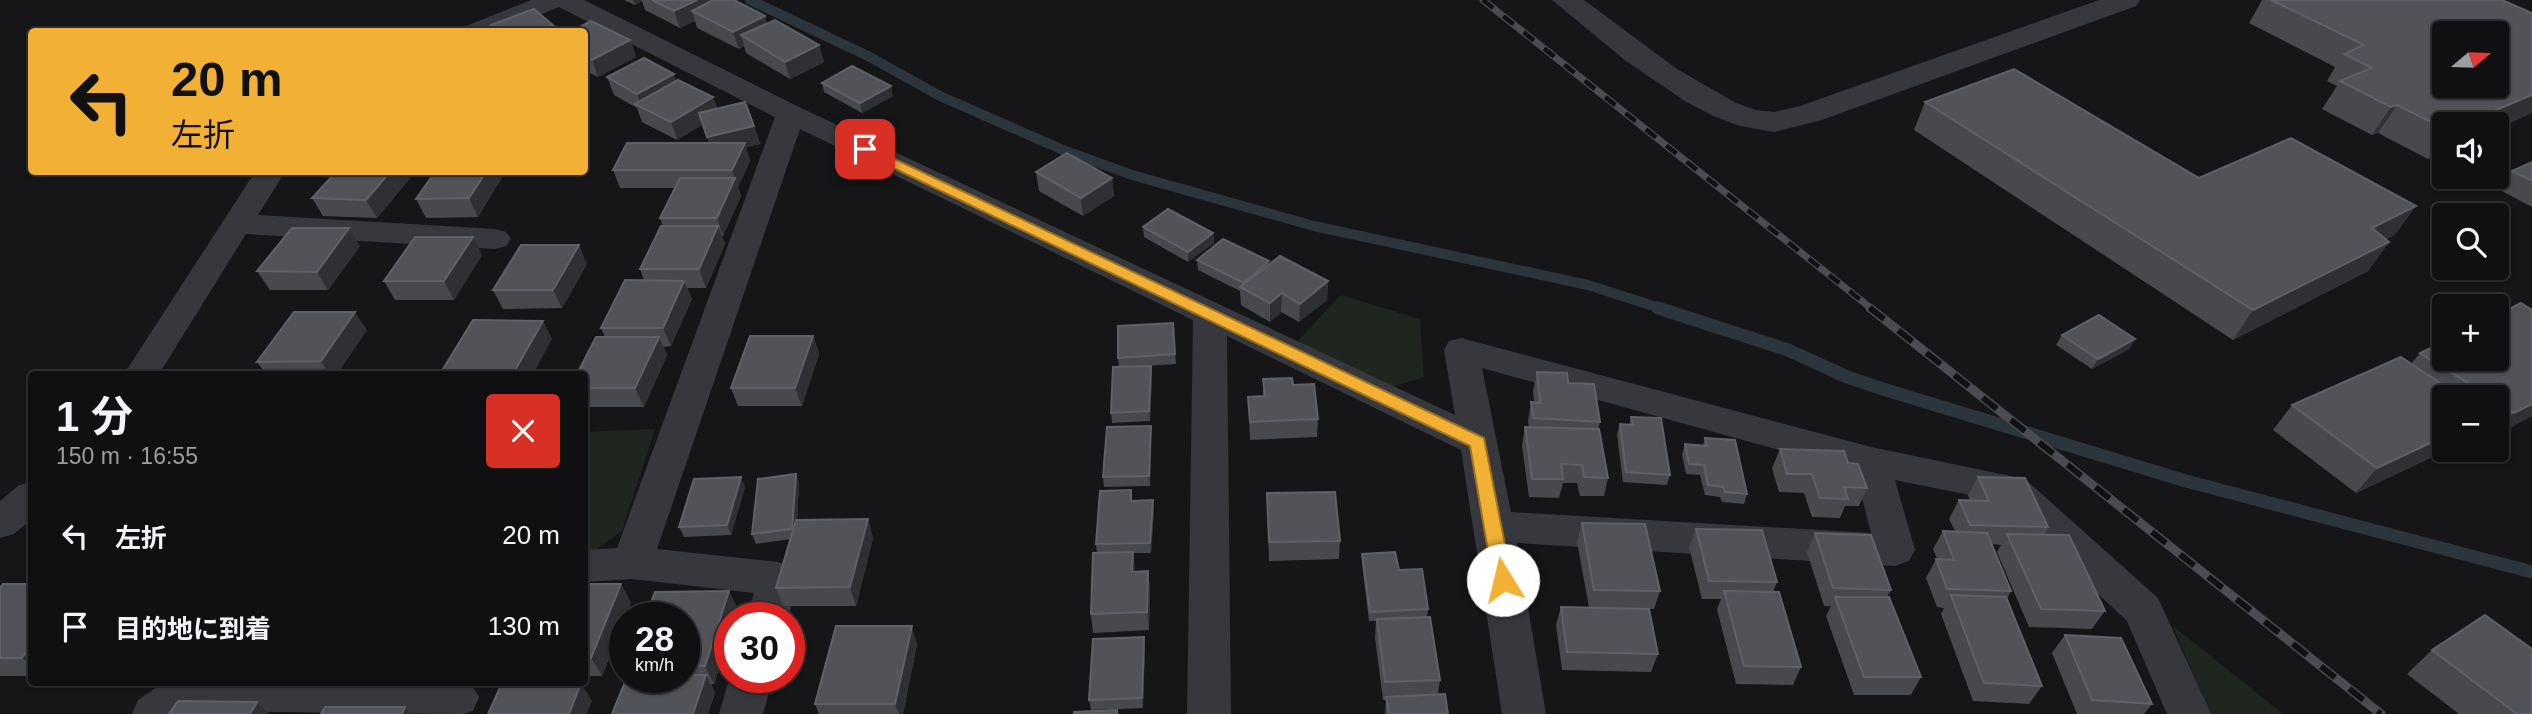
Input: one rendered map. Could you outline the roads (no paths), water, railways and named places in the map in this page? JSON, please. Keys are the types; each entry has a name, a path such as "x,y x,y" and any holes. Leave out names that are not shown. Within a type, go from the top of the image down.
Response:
{"street":[{"path":"485,28 554,0"},
{"path":"564,0 791,114 1478,442"},
{"path":"1566,0 1634,53 1713,106 1772,122 1811,113 2126,0"},
{"path":"632,563 791,114"},
{"path":"143,371 268,175"},
{"path":"237,224 495,239"},
{"path":"1209,714 1210,314"},
{"path":"1524,714 1494,526 1461,350 1871,461 2011,489 2143,610 2189,714"},
{"path":"1494,526 1895,550 1871,461"},
{"path":"0,523 28,499"},
{"path":"588,566 632,563 778,579 772,602"},
{"path":"154,714 185,692 457,698"},
{"path":"741,714 747,693"}],"waterway":[{"path":"750,0 868,56 940,96 1063,150 1132,175 1314,226 1588,285 1663,309"},
{"path":"1658,308 1788,350 1847,377 1886,390 2186,481 2532,572"}],"railway":[{"path":"1483,0 1872,309"},
{"path":"1870,308 2381,714"}]}
